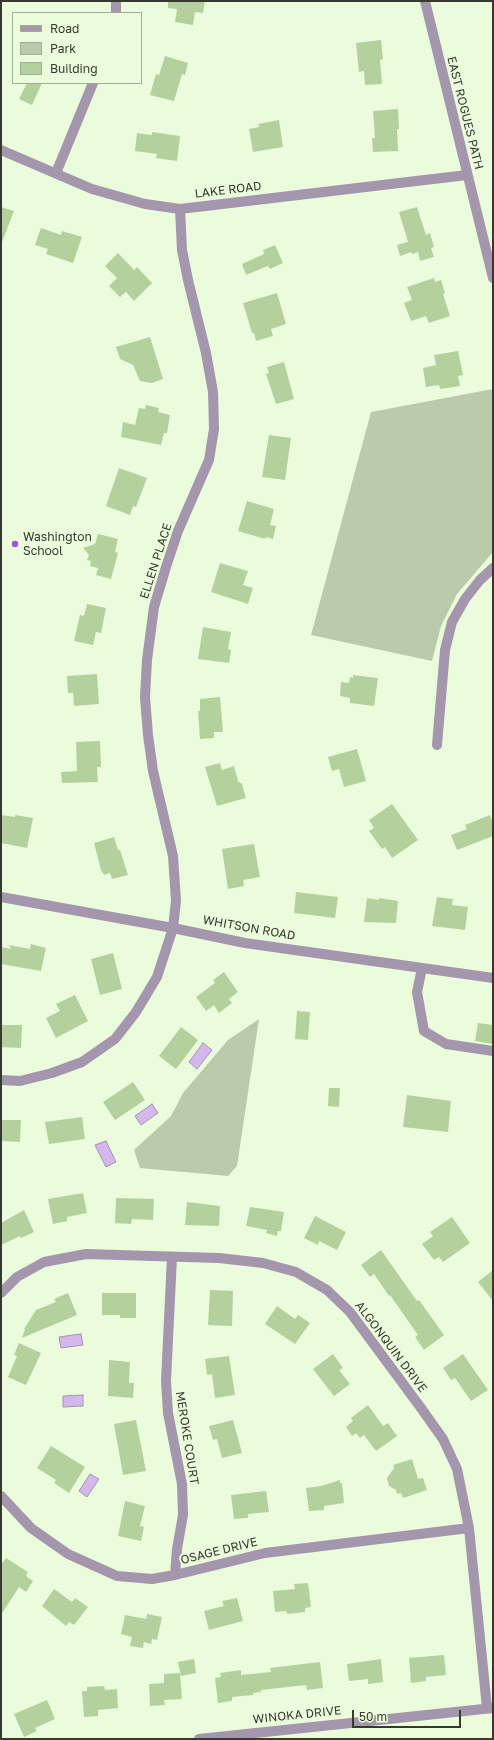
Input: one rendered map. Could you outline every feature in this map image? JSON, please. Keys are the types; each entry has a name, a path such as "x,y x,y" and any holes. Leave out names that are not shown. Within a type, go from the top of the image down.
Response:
{"street":[{"path":"116,1 116,12"},
{"name":"EAST ROGUES PATH","path":"426,1 493,278"},
{"path":"56,173 93,84"},
{"name":"LAKE ROAD","path":"1,150 92,189 146,204 180,209 467,175"},
{"name":"ELLEN PLACE","path":"1,1080 20,1081 52,1073 82,1062 115,1039 136,1012 157,977 173,928 176,901 173,856 154,771 148,735 145,697 147,660 154,607 178,531 209,460 214,429 213,392 206,353 186,273 182,250 180,209"},
{"path":"437,746 445,650 452,622 465,599 480,580 493,568"},
{"name":"WHITSON ROAD","path":"1,897 173,928 245,943 493,978"},
{"path":"422,968 417,992 424,1031 446,1044 493,1051"},
{"name":"ALGONQUIN DRIVE","path":"1,1293 16,1277 44,1262 86,1254 219,1258 263,1263 296,1272 327,1290 350,1312 443,1439 457,1469 469,1528 490,1708"},
{"name":"MEROKE COURT","path":"172,1257 166,1380 168,1413 182,1484 183,1515 177,1549 175,1576"},
{"name":"OSAGE DRIVE","path":"1,1496 31,1528 68,1554 118,1576 152,1579 175,1576 264,1553 469,1528"},
{"name":"WINOKA DRIVE","path":"199,1739 490,1708"}],"green space":[{"path":"493,389 493,552 457,594 441,626 432,661 311,635 371,412"},
{"path":"259,1019 237,1166 228,1176 140,1168 134,1150 171,1116 183,1093 228,1040"}],"shaded area":[{"path":"203,1043 212,1050 197,1069 189,1062"},
{"path":"152,1104 158,1113 141,1125 135,1116"},
{"path":"106,1141 116,1162 106,1167 95,1145"},
{"path":"81,1334 83,1345 61,1348 59,1337"},
{"path":"83,1395 83,1406 63,1407 63,1396"},
{"path":"90,1474 99,1479 87,1497 79,1491"}],"building":[{"path":"168,1 205,1 203,13 195,12 193,25 175,22 177,9 168,8"},
{"path":"381,40 383,59 380,60 382,84 365,85 364,71 359,72 356,43"},
{"path":"165,56 188,63 185,75 182,74 174,101 150,95 156,74 159,75"},
{"path":"26,84 42,84 32,105 19,99"},
{"path":"398,109 398,151 373,152 372,138 375,138 373,111"},
{"path":"279,120 283,147 253,152 249,129 259,127 258,124"},
{"path":"152,132 180,136 177,161 156,158 157,154 135,151 137,133 152,135"},
{"path":"1,207 14,211 2,242 1,242"},
{"path":"417,207 426,235 430,233 434,247 431,248 434,257 420,261 418,252 412,254 411,252 400,256 397,245 408,242 399,212"},
{"path":"41,228 61,235 62,231 82,237 73,263 46,254 48,249 35,245"},
{"path":"275,245 283,263 270,269 268,266 246,275 242,264 264,254 263,250"},
{"path":"118,253 134,270 137,267 152,283 134,301 126,292 120,297 109,286 117,278 105,266"},
{"path":"434,278 435,282 441,280 445,293 443,294 450,316 429,323 426,316 411,321 404,303 412,300 407,287"},
{"path":"277,293 286,324 271,329 273,336 256,341 243,303"},
{"path":"150,337 163,379 152,383 140,381 133,365 120,359 116,347"},
{"path":"458,351 463,375 458,376 460,386 440,389 439,385 426,387 423,368 436,365 434,355"},
{"path":"284,362 294,399 276,404 266,374 269,373 267,367"},
{"path":"146,405 159,408 158,412 170,415 167,433 164,433 161,445 121,437 123,422 135,425 139,408 145,409"},
{"path":"269,435 291,438 285,480 262,477"},
{"path":"119,468 147,478 136,507 133,506 130,515 106,506"},
{"path":"247,501 274,509 270,525 276,526 273,539 266,537 265,539 238,531"},
{"path":"98,534 118,539 115,552 118,553 111,579 96,575 98,568 90,566 91,561 87,560 89,555 83,548 95,544"},
{"path":"220,563 248,571 243,585 253,588 248,604 211,592"},
{"path":"87,604 106,608 101,633 96,632 93,645 74,641 80,615 84,616"},
{"path":"203,627 231,632 228,649 231,650 229,663 198,659"},
{"path":"97,674 99,704 74,706 73,693 68,693 67,676"},
{"path":"353,675 378,678 374,706 350,703 350,698 340,696 341,682 349,683 350,677 353,678"},
{"path":"220,697 223,732 214,732 214,738 200,739 198,711 200,711 200,699"},
{"path":"100,741 101,767 97,767 98,782 62,783 61,772 77,771 76,742"},
{"path":"357,749 366,781 344,787 339,769 332,771 328,757"},
{"path":"220,763 222,770 234,766 238,781 242,784 246,798 217,806 205,767"},
{"path":"392,804 418,840 392,858 385,847 382,849 369,831 374,828 369,820"},
{"path":"1,815 15,817 15,815 33,818 27,848 1,843"},
{"path":"490,815 493,824 493,836 457,850 451,835 467,829 465,825"},
{"path":"114,837 128,875 112,879 110,873 104,875 101,870 94,843"},
{"path":"254,844 260,877 243,880 244,886 228,889 222,849"},
{"path":"296,892 338,897 335,918 294,913"},
{"path":"437,897 453,899 452,905 468,907 465,930 432,926"},
{"path":"367,898 398,901 396,923 364,922"},
{"path":"31,944 46,948 41,971 1,964 1,947 11,949 9,945 30,949"},
{"path":"113,953 122,989 100,995 91,959"},
{"path":"224,972 238,992 229,999 232,1003 219,1013 214,1005 206,1011 196,997 215,983 213,980"},
{"path":"75,995 88,1021 56,1038 46,1018 60,1011 56,1004"},
{"path":"297,1011 310,1012 308,1040 295,1039"},
{"path":"478,1023 493,1025 493,1044 475,1041"},
{"path":"1,1025 22,1025 21,1048 1,1047"},
{"path":"181,1027 198,1040 176,1069 159,1056"},
{"path":"133,1082 145,1100 115,1120 103,1102"},
{"path":"329,1088 340,1088 339,1107 328,1106"},
{"path":"407,1095 451,1101 448,1132 403,1127"},
{"path":"82,1117 85,1139 49,1144 45,1122"},
{"path":"1,1120 21,1120 20,1142 1,1141"},
{"path":"83,1193 87,1213 67,1217 67,1221 53,1224 48,1199"},
{"path":"116,1198 154,1199 153,1220 132,1219 131,1224 115,1223"},
{"path":"187,1202 220,1206 219,1226 185,1225"},
{"path":"250,1207 284,1212 281,1231 278,1231 277,1236 266,1233 267,1230 246,1226"},
{"path":"24,1210 34,1232 21,1238 20,1236 1,1245 1,1223"},
{"path":"315,1216 346,1232 337,1250 319,1241 318,1245 304,1238"},
{"path":"452,1217 470,1243 443,1262 439,1257 434,1260 422,1244 433,1236 430,1232"},
{"path":"381,1250 417,1301 419,1300 444,1335 424,1350 415,1337 418,1335 390,1295 389,1296 374,1274 370,1277 361,1265"},
{"path":"493,1270 493,1301 478,1282"},
{"path":"210,1290 233,1291 232,1326 208,1325"},
{"path":"68,1293 77,1315 22,1338 24,1329 36,1310 56,1302 54,1299"},
{"path":"102,1293 136,1293 136,1318 120,1318 120,1315 102,1315"},
{"path":"277,1306 295,1319 298,1315 310,1323 295,1344 265,1324"},
{"path":"19,1343 41,1353 26,1385 8,1377 17,1356 14,1355"},
{"path":"333,1354 343,1368 339,1370 350,1384 334,1396 313,1369"},
{"path":"463,1354 488,1390 471,1401 455,1378 451,1380 443,1368"},
{"path":"229,1356 235,1395 215,1398 212,1374 207,1375 205,1359"},
{"path":"109,1360 130,1362 129,1383 134,1383 133,1398 108,1396"},
{"path":"368,1405 383,1426 388,1423 397,1436 376,1451 364,1435 360,1438 356,1433 352,1436 346,1427 353,1421 351,1418"},
{"path":"136,1420 146,1471 123,1475 114,1424"},
{"path":"233,1420 242,1453 222,1458 217,1439 213,1440 209,1426"},
{"path":"51,1446 85,1467 69,1493 54,1483 56,1480 37,1468"},
{"path":"412,1459 418,1479 423,1478 427,1490 403,1498 401,1493 397,1494 396,1490 389,1486 387,1478 394,1468 393,1465"},
{"path":"340,1480 340,1483 342,1483 344,1503 324,1506 324,1510 309,1511 306,1488 321,1486"},
{"path":"266,1491 269,1512 248,1514 248,1518 234,1519 231,1495"},
{"path":"125,1501 145,1506 140,1526 144,1527 141,1541 118,1536"},
{"path":"6,1558 28,1572 26,1576 33,1581 26,1592 19,1587 1,1615 1,1565"},
{"path":"308,1583 311,1607 305,1608 305,1612 287,1614 286,1611 275,1612 273,1591 295,1589 294,1584"},
{"path":"54,1589 72,1602 75,1598 88,1607 74,1625 69,1622 66,1626 42,1606"},
{"path":"237,1598 243,1621 209,1630 204,1611 224,1606 222,1601"},
{"path":"147,1614 162,1617 157,1640 152,1639 151,1644 144,1642 143,1648 130,1646 132,1637 121,1634 125,1615 146,1619"},
{"path":"444,1655 446,1675 426,1677 426,1681 411,1683 409,1658"},
{"path":"194,1659 196,1673 181,1676 178,1662"},
{"path":"381,1659 383,1682 368,1684 368,1679 349,1681 347,1664"},
{"path":"320,1662 323,1688 307,1690 306,1685 261,1690 261,1692 253,1693 253,1695 232,1697 232,1701 218,1703 215,1678 221,1677 220,1673 241,1670 241,1675 271,1672 270,1668"},
{"path":"180,1673 182,1699 164,1700 165,1705 150,1706 149,1684 164,1683 164,1674"},
{"path":"104,1686 105,1690 117,1689 118,1708 98,1710 98,1716 84,1717 82,1691 87,1691 87,1687"},
{"path":"47,1700 55,1719 35,1728 37,1731 24,1737 14,1714"}],"place":[{"name":"Washington School","path":"15,544"}]}
